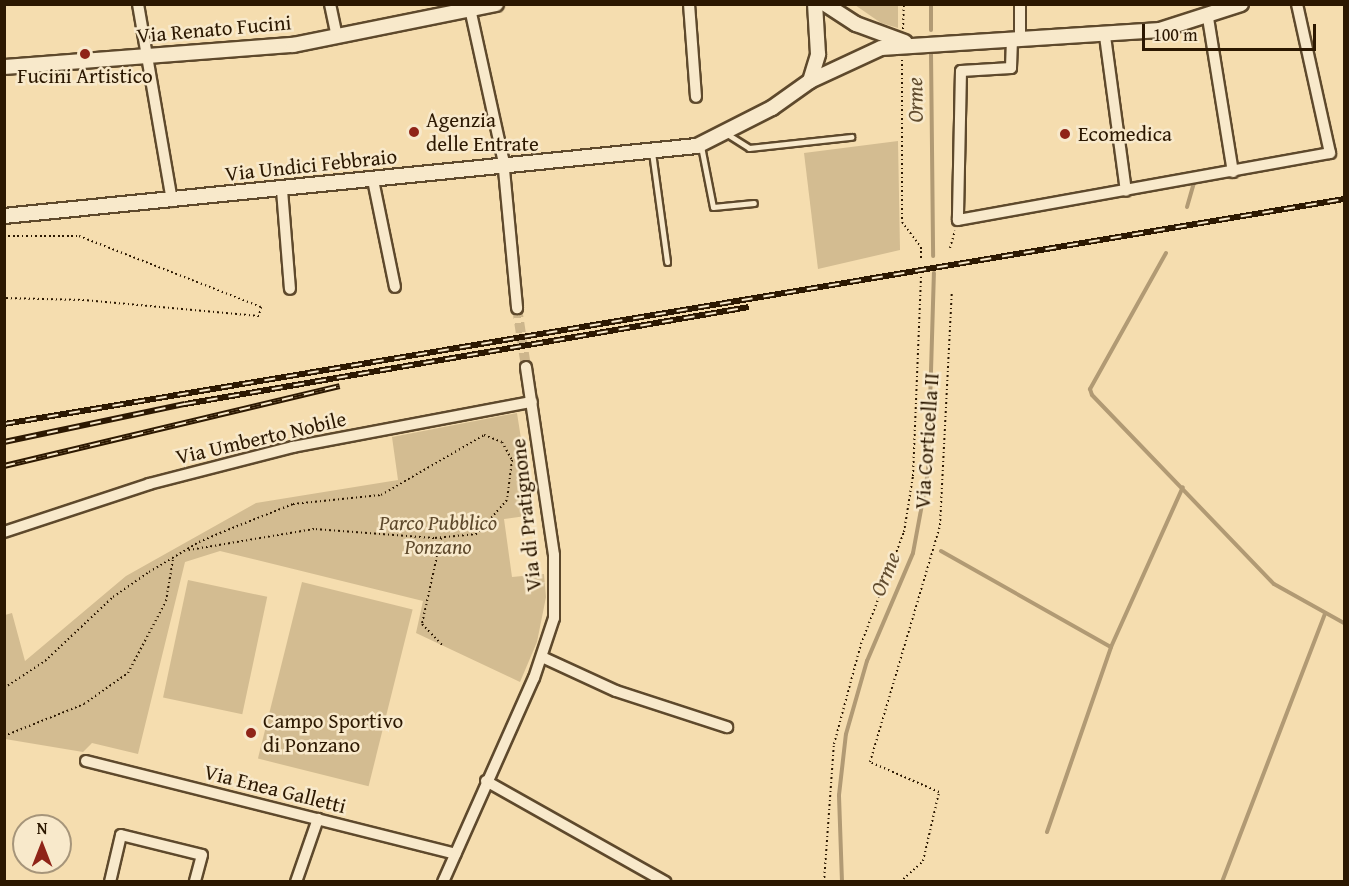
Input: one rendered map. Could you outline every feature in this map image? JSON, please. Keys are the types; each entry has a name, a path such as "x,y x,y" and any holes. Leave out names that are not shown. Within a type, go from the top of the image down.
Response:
{"main road":[{"name":"Via Renato Fucini","path":"4,67 148,56 337,37 469,7 496,4"},
{"path":"810,81 818,54 815,4"},
{"path":"825,4 892,42 907,43 1105,36 1208,18 1241,4"},
{"name":"Via Undici Febbraio","path":"4,216 652,152 701,144 727,134 810,81 892,42"}],"street":[{"path":"138,4 172,201"},
{"path":"330,4 337,37"},
{"path":"689,4 696,97"},
{"path":"1020,4 1011,68 961,71 958,220 1330,153 1297,4"},
{"path":"469,7 504,166 517,308"},
{"path":"1208,18 1233,172"},
{"path":"1105,36 1126,191"},
{"path":"373,180 395,287"},
{"path":"282,190 290,289"},
{"name":"Via di Pratignone","path":"443,882 542,657 556,582 526,367"},
{"name":"Via Umberto Nobile","path":"4,532 149,484 293,447 532,402"},
{"path":"542,657 616,691 727,727"},
{"name":"Via Enea Galletti","path":"86,761 455,854"},
{"path":"486,781 665,882"},
{"path":"296,882 318,819"},
{"path":"110,882 122,835 202,855 195,882"}],"lane":[{"path":"727,134 749,148 851,137"},
{"path":"701,144 713,207 754,203"},
{"path":"652,152 667,262"}],"path":[{"path":"904,4 903,30 892,42 902,52 902,222 921,247 921,258"},
{"path":"950,248 958,220"},
{"path":"4,236 79,236 261,307 259,316 84,300 4,298"},
{"path":"824,882 834,744 861,644 904,532 910,499 921,275"},
{"name":"Via Corticella II","path":"900,882 923,861 939,792 870,762 940,525 952,291"},
{"path":"4,688 45,661 113,597 189,550 289,506 381,495 429,471 473,439 484,435 502,442 513,475 501,511 477,534 441,538 314,530 189,550"},
{"path":"441,538 422,624 443,646"},
{"path":"4,736 84,704 128,673 166,601 173,559"}],"green space":[{"path":"855,5 898,5 898,28 881,23"},
{"path":"898,141 900,250 818,269 804,153"},
{"name":"Parco Pubblico Ponzano","path":"517,413 533,515 504,519 512,577 544,574 546,597 537,642 520,682 416,633 423,601 220,551 185,562 138,754 92,743 83,752 5,739 5,615 12,613 25,661 126,576 256,503 398,480 392,437"},
{"path":"188,580 267,597 242,714 163,697"},
{"path":"302,582 413,610 369,786 258,759"}],"waterway":[{"name":"Orme","path":"931,4 931,30"},
{"name":"Orme","path":"931,53 933,256"},
{"path":"1187,207 1195,179"},
{"path":"1166,253 1090,389 1092,395 1274,584 1344,623"},
{"name":"Orme","path":"842,882 839,795 846,734 867,661 913,553 928,472 934,273"},
{"path":"1047,832 1111,647 1183,487"},
{"path":"941,551 1111,647"},
{"path":"1222,882 1325,613"}],"tunnel":[{"path":"517,308 526,367"}],"railway":[{"path":"4,424 1344,199"},
{"path":"4,442 185,404 749,307"},
{"path":"4,466 340,386"}],"place":[{"name":"Fucini Artistico","path":"85,54"},
{"name":"Agenzia delle Entrate","path":"414,132"},
{"name":"Ecomedica","path":"1065,134"},
{"name":"Campo Sportivo di Ponzano","path":"251,733"}]}
